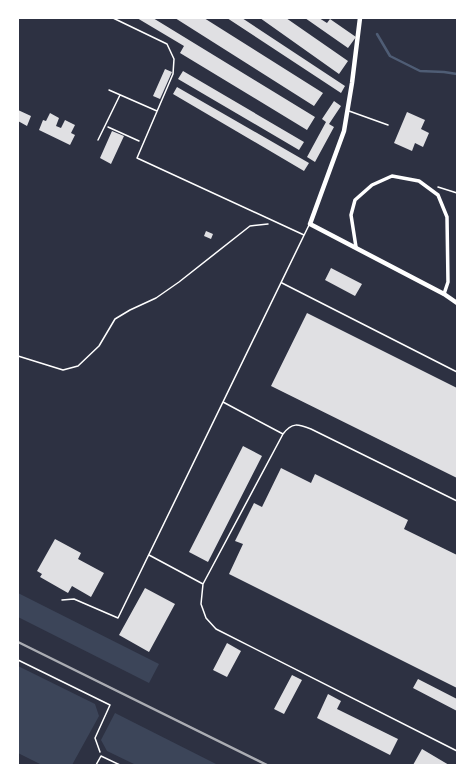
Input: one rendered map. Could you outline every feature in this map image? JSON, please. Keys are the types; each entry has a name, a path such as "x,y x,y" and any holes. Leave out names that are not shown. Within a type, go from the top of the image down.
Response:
{"street":[{"path":"360,18 344,131 310,224 444,294 457,303"},
{"path":"356,247 350,215 356,200 372,185 392,176 419,181 438,195 448,217 448,282 444,294"}],"lane":[{"path":"113,18 167,44 174,59 173,74 137,158 304,235"},
{"path":"109,90 157,111"},
{"path":"98,140 120,95"},
{"path":"348,110 388,125"},
{"path":"62,600 74,599 118,618 310,224"},
{"path":"282,282 457,372"},
{"path":"223,402 283,434"},
{"path":"457,501 298,424 288,426 203,584 200,604 206,618 216,629 457,751"},
{"path":"149,556 203,584"},
{"path":"96,765 101,756 120,765"}],"path":[{"path":"105,126 143,143"},
{"path":"18,356 63,370 78,366 99,346 115,319 156,298 179,282 250,226 279,223"},
{"path":"18,660 110,705 95,738 101,756"}],"shaded area":[{"path":"18,593 159,664 149,683 18,617"},
{"path":"18,666 95,704 99,716 72,765 42,765 18,753"},
{"path":"115,713 218,765 136,765 107,751 101,740"}],"building":[{"path":"137,18 153,18 315,117 307,130 180,53 184,46"},
{"path":"175,18 204,18 323,93 314,106"},
{"path":"227,18 242,18 345,86 341,93"},
{"path":"260,18 286,18 348,61 339,74"},
{"path":"305,18 319,18 327,23 330,19 356,37 348,48"},
{"path":"165,69 172,72 160,99 153,96"},
{"path":"183,71 304,142 299,150 178,79"},
{"path":"177,87 309,163 304,171 173,94"},
{"path":"334,101 341,106 329,124 334,127 315,162 307,157 326,122 322,119"},
{"path":"18,110 31,116 27,126 18,121"},
{"path":"407,112 425,120 421,129 429,133 423,147 415,143 412,151 394,143"},
{"path":"50,113 59,118 56,126 61,128 65,120 75,125 71,133 75,135 70,145 39,130 43,120 46,121"},
{"path":"112,131 124,136 111,164 100,158"},
{"path":"206,231 213,234 211,239 204,236"},
{"path":"331,268 362,284 355,296 325,280"},
{"path":"307,313 457,388 457,478 271,386"},
{"path":"243,446 262,456 208,562 189,552"},
{"path":"281,468 311,483 315,474 408,520 404,529 457,555 457,688 229,574 243,544 235,541 254,503 262,507"},
{"path":"55,539 81,553 78,559 104,573 91,597 72,586 68,593 40,577 42,574 37,571"},
{"path":"145,588 175,604 149,652 119,635"},
{"path":"227,643 241,651 227,677 213,670"},
{"path":"292,675 302,680 284,714 274,709"},
{"path":"418,679 457,699 457,711 413,688"},
{"path":"328,694 341,701 337,709 398,739 390,755 317,718"},
{"path":"422,749 449,765 413,765"}],"waterway":[{"path":"377,34 390,56 420,71 457,74"}],"railway":[{"path":"18,642 267,765"}]}
